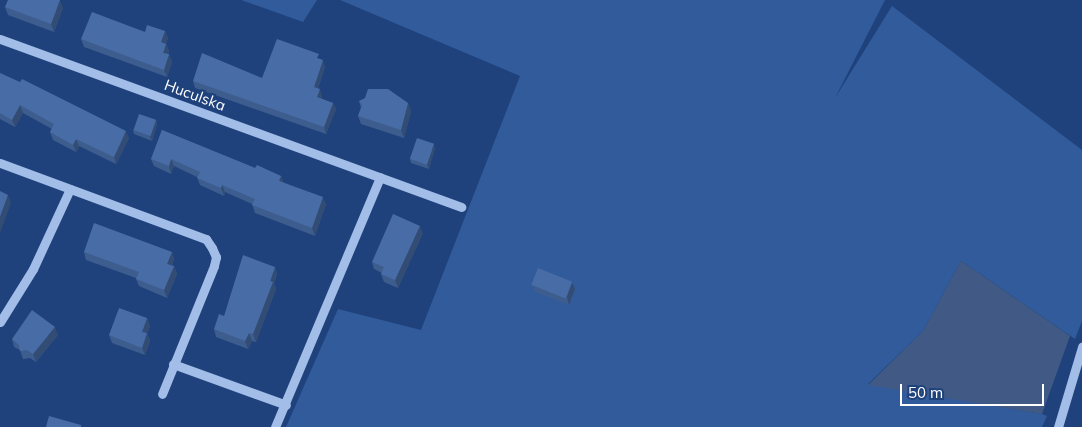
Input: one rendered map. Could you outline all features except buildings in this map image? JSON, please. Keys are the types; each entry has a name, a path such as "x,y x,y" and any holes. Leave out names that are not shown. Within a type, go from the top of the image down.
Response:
{"street":[{"name":"Huculska","path":"0,39 461,207"},
{"path":"0,163 206,239 216,257 214,266 162,394"},
{"path":"275,427 286,405 380,177"},
{"path":"0,322 33,269 70,189"},
{"path":"1058,427 1082,347"},
{"path":"174,364 286,405"}],"shaded area":[{"path":"241,0 317,0 303,22"},
{"path":"340,0 885,0 835,98 892,6 1082,150 1082,321 1075,339 961,261 923,331 868,384 1042,414 1047,416 1042,427 286,427 338,309 421,330 520,76"},
{"path":"961,261 1070,336 1042,414 868,385 923,331"}]}
